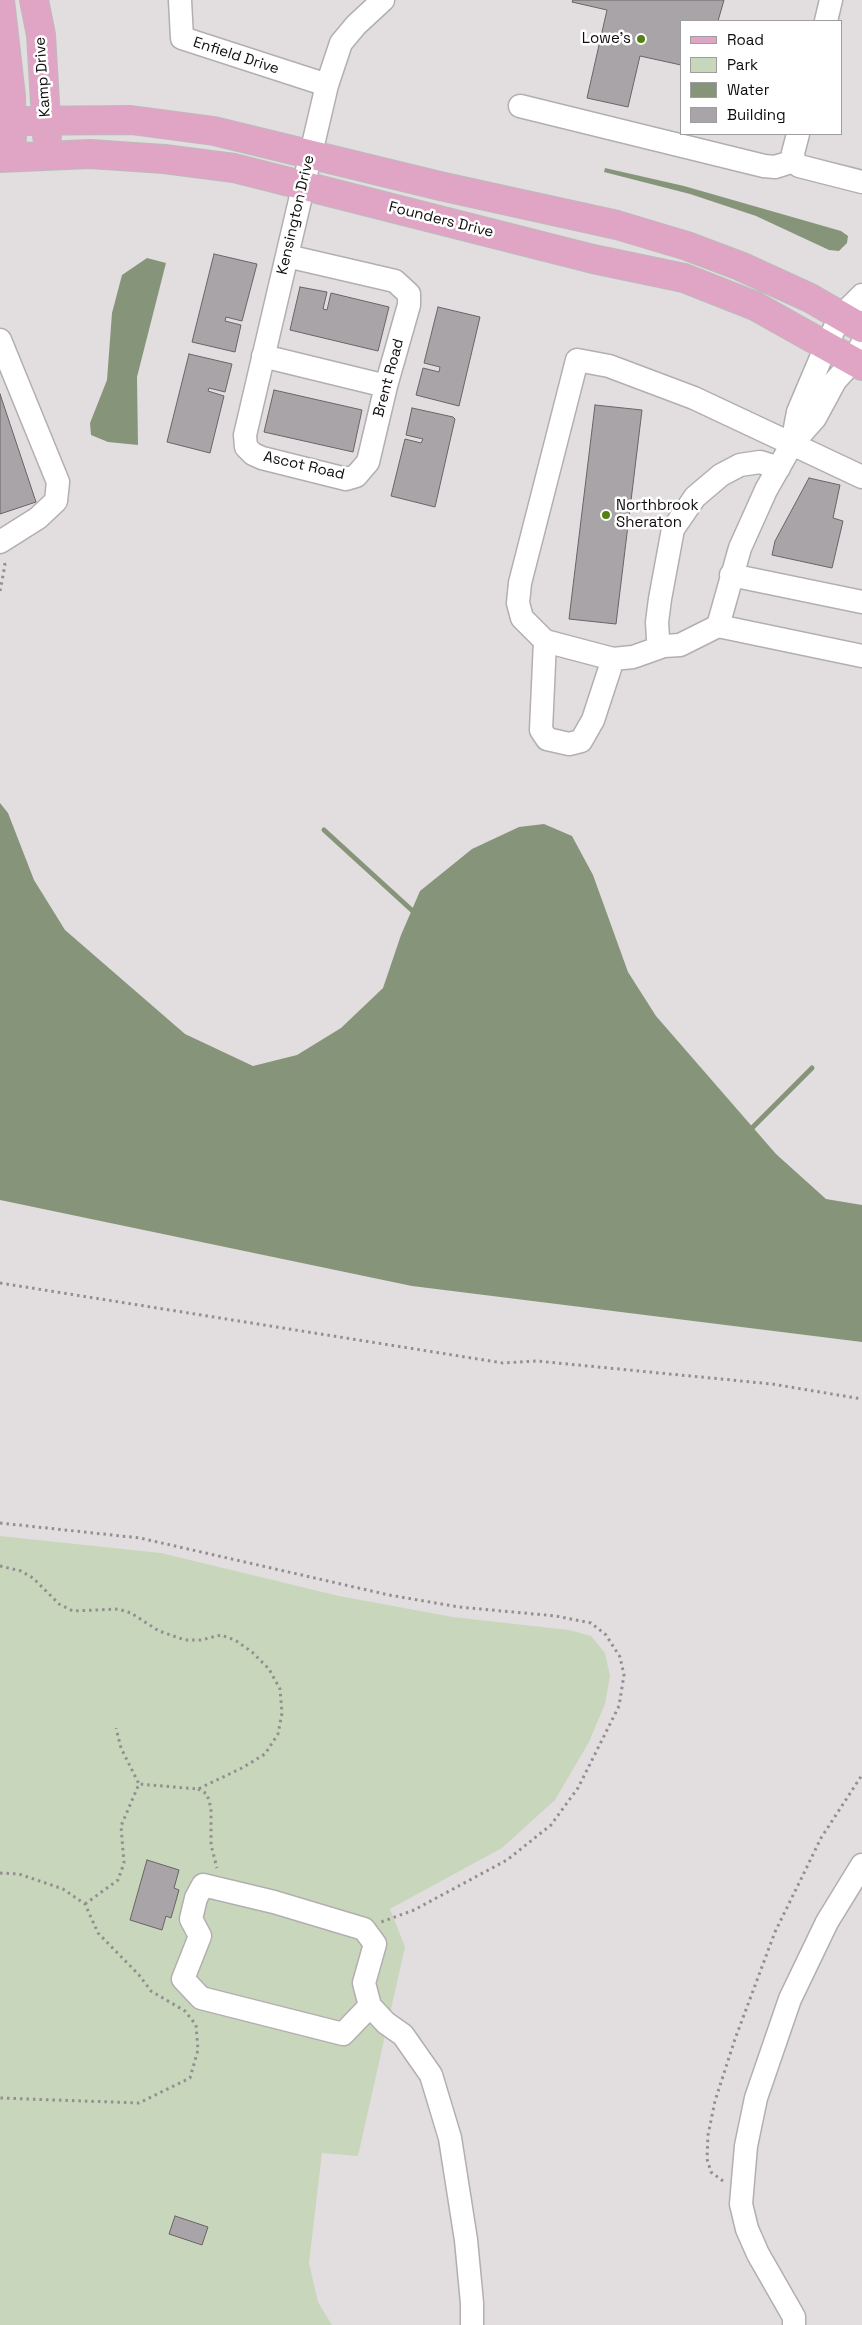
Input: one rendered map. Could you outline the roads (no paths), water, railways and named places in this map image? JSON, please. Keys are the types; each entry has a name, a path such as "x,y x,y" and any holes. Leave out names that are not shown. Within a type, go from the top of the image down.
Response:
{"main road":[{"path":"0,0 11,96 6,120 6,158"},
{"name":"Kamp Drive","path":"34,0 41,35 48,155"},
{"path":"6,120 47,119 160,123 214,131 440,186 617,225 687,246 740,266 810,298 851,323"},
{"name":"Founders Drive","path":"6,158 90,154 204,163 234,168 593,259 684,278 755,306 783,320 826,346 859,357"}],"street":[{"name":"Enfield Drive","path":"180,0 182,38 327,85"},
{"name":"Kensington Drive","path":"246,447 245,435 327,85 341,43 356,25 383,0"},
{"path":"826,20 831,0"},
{"path":"520,106 764,166 775,166 794,161"},
{"path":"798,135 793,153 794,161 799,166 862,182"},
{"name":"Brent Road","path":"287,256 395,281 403,286 409,294 409,305 386,386 368,462 363,470"},
{"path":"792,444 798,412 826,346 851,323 862,295"},
{"path":"0,340 58,482 56,501 38,518 0,542"},
{"path":"263,356 386,386"},
{"path":"718,626 731,575 753,518 779,468 792,444 815,418 835,381 859,357"},
{"path":"862,477 694,398 609,366 578,360 520,583 518,603 522,618 545,641 613,659 633,657 664,646 680,645 718,626 862,656"},
{"name":"Ascot Road","path":"246,447 253,454 262,458 346,479 356,476 363,470"},
{"path":"664,646 658,639 657,622 672,538 677,521 695,498 721,476 740,465 760,462 779,468"},
{"path":"731,575 862,602"},
{"path":"545,641 541,730 548,739 569,744 581,741 593,720 613,659"},
{"path":"794,2325 794,2317 758,2254 747,2229 741,2204 746,2146 756,2098 790,1999 827,1922 862,1865"},
{"path":"370,2006 343,2034 201,1998 183,1979 200,1936 191,1919 196,1898 204,1885 274,1902 364,1929 375,1944 364,1983 370,2006 386,2023 402,2035 432,2074 450,2138 459,2189 472,2303 472,2325"}],"water":[{"path":"605,168 684,186 841,231 848,236 847,243 839,251 829,250 756,216 690,194 604,172"},
{"path":"147,258 166,263 137,377 138,445 108,442 91,435 90,423 107,380 112,313 122,275"},
{"path":"0,803 8,813 34,880 65,930 185,1034 253,1066 297,1055 341,1028 383,988 401,935 420,891 472,849 519,827 544,824 572,836 593,875 628,972 656,1016 776,1154 826,1199 862,1205 862,1342 412,1286 0,1200"}],"waterway":[{"path":"324,830 416,914"},
{"path":"748,1132 812,1068"}],"place":[{"name":"Lowe's","path":"641,39"},
{"name":"Northbrook Sheraton","path":"606,515"}]}
